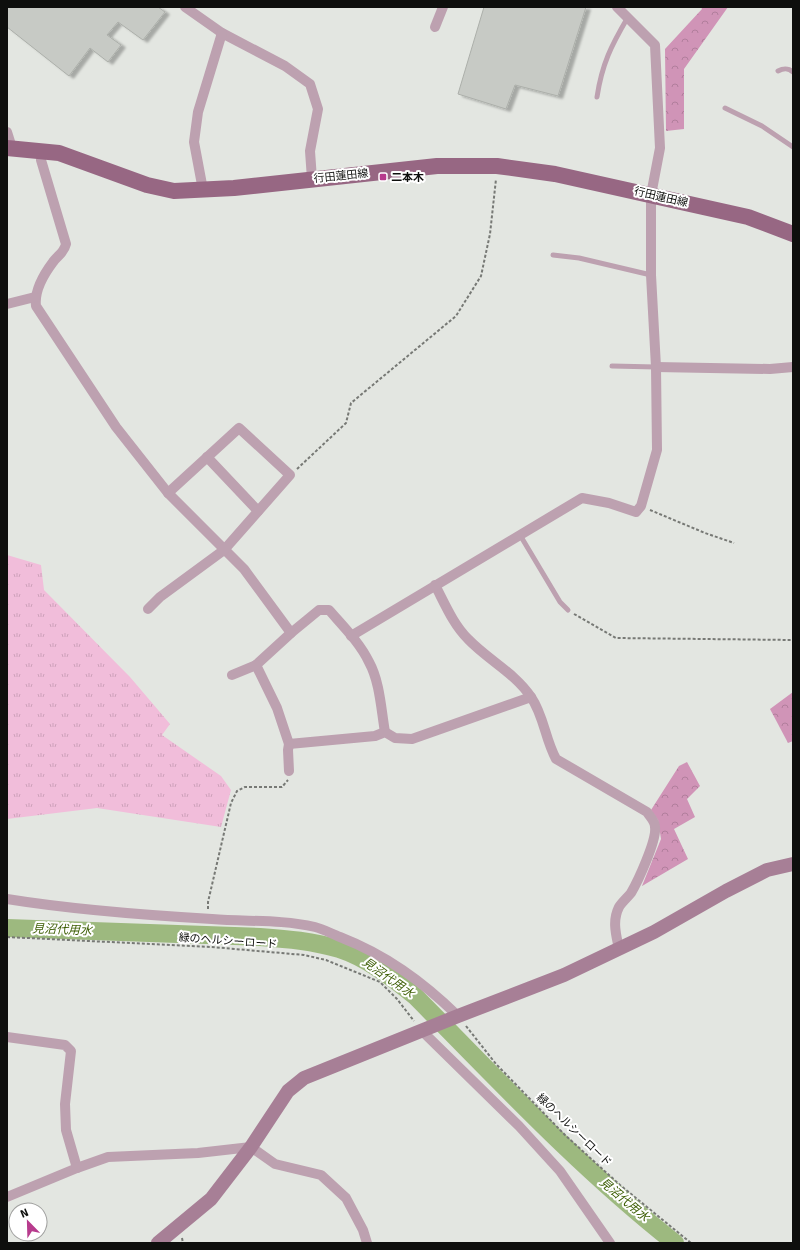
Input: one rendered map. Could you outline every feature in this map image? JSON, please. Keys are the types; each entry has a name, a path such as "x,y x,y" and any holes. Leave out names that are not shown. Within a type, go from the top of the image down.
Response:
{"main road":[{"name":"行田蓮田線","path":"9,148 42,150 59,153 147,185 174,191 204,190 438,166 497,166 555,174 651,195 748,217 792,231"}],"street":[{"path":"186,7 222,33 285,66 310,84 318,109 310,151 312,179"},
{"path":"435,27 443,7"},
{"path":"351,636 582,498 609,503 636,512 641,506 657,450 656,366 651,275 651,195 660,148 655,45 628,17 616,7"},
{"path":"204,190 194,142 198,112 222,33"},
{"path":"7,132 9,148"},
{"path":"42,150 41,160 66,244 64,251 54,261 37,289 35,297 36,306 116,426 168,493 244,569 291,633"},
{"path":"7,304 35,297"},
{"path":"656,366 770,369 793,367"},
{"path":"148,609 160,598 224,550 290,475 240,428 168,493"},
{"path":"207,457 258,511"},
{"path":"435,585 454,622 469,640 516,680 531,697 543,721 550,748 556,759 647,812 654,821 656,829 642,872 630,894 619,906 614,929 619,949"},
{"path":"232,675 256,666 291,633 319,610 329,610 351,636 369,661 375,676 385,732 395,738 412,739 531,697"},
{"path":"256,666 277,708 289,744 288,771"},
{"path":"289,744 375,736 385,732"},
{"path":"158,1243 211,1199 251,1147 288,1091 304,1078 456,1016 564,975 654,932 746,880 767,870 793,864"},
{"path":"7,899 112,913 208,919 276,920 316,928 358,944 408,972 434,993 456,1016"},
{"path":"424,1029 519,1126 560,1171 610,1243"},
{"path":"7,1037 65,1045 71,1051 65,1104 66,1130 77,1168"},
{"path":"7,1197 108,1157 198,1152 251,1147 275,1164 321,1175 346,1198 363,1230 367,1243"}],"lane":[{"path":"597,97 601,72 610,47 628,17"},
{"path":"778,71 782,68 789,69 793,72"},
{"path":"725,108 762,126 793,147"},
{"path":"553,255 579,258 651,275"},
{"path":"612,366 656,366"},
{"path":"520,535 560,602 568,610"}],"path":[{"path":"290,475 346,423 351,403 456,316 481,276 490,234 497,166"},
{"path":"641,506 734,543"},
{"path":"568,610 616,638 793,640"},
{"path":"208,919 208,902 231,803 237,791 245,787 282,786 288,782 288,771"},
{"name":"緑のヘルシーロード","path":"7,937 212,947 304,955 326,960 380,982 424,1029"},
{"name":"緑のヘルシーロード","path":"456,1016 496,1064 565,1135 620,1185 691,1243"}],"green space":[{"path":"701,7 728,7 684,69 684,129 666,131 665,49 702,9"},
{"path":"7,555 41,565 44,590 130,677 170,724 162,735 221,776 231,790 221,827 97,808 7,819"},
{"path":"793,692 793,741 788,743 770,709"},
{"path":"687,762 700,786 687,799 695,817 674,829 688,859 642,886 661,839 658,820 651,810 679,766"}],"building":[{"path":"7,7 158,7 165,12 143,40 118,22 107,35 121,45 108,62 90,48 69,76 7,27"},
{"path":"484,7 586,7 558,96 515,85 506,109 458,94"}],"waterway":[{"name":"見沼代用水","path":"7,928 260,937 310,942 339,949 360,958 389,976 415,996 541,1124 640,1215 675,1243"}],"place":[{"name":"二本木","path":"383,177"}]}
